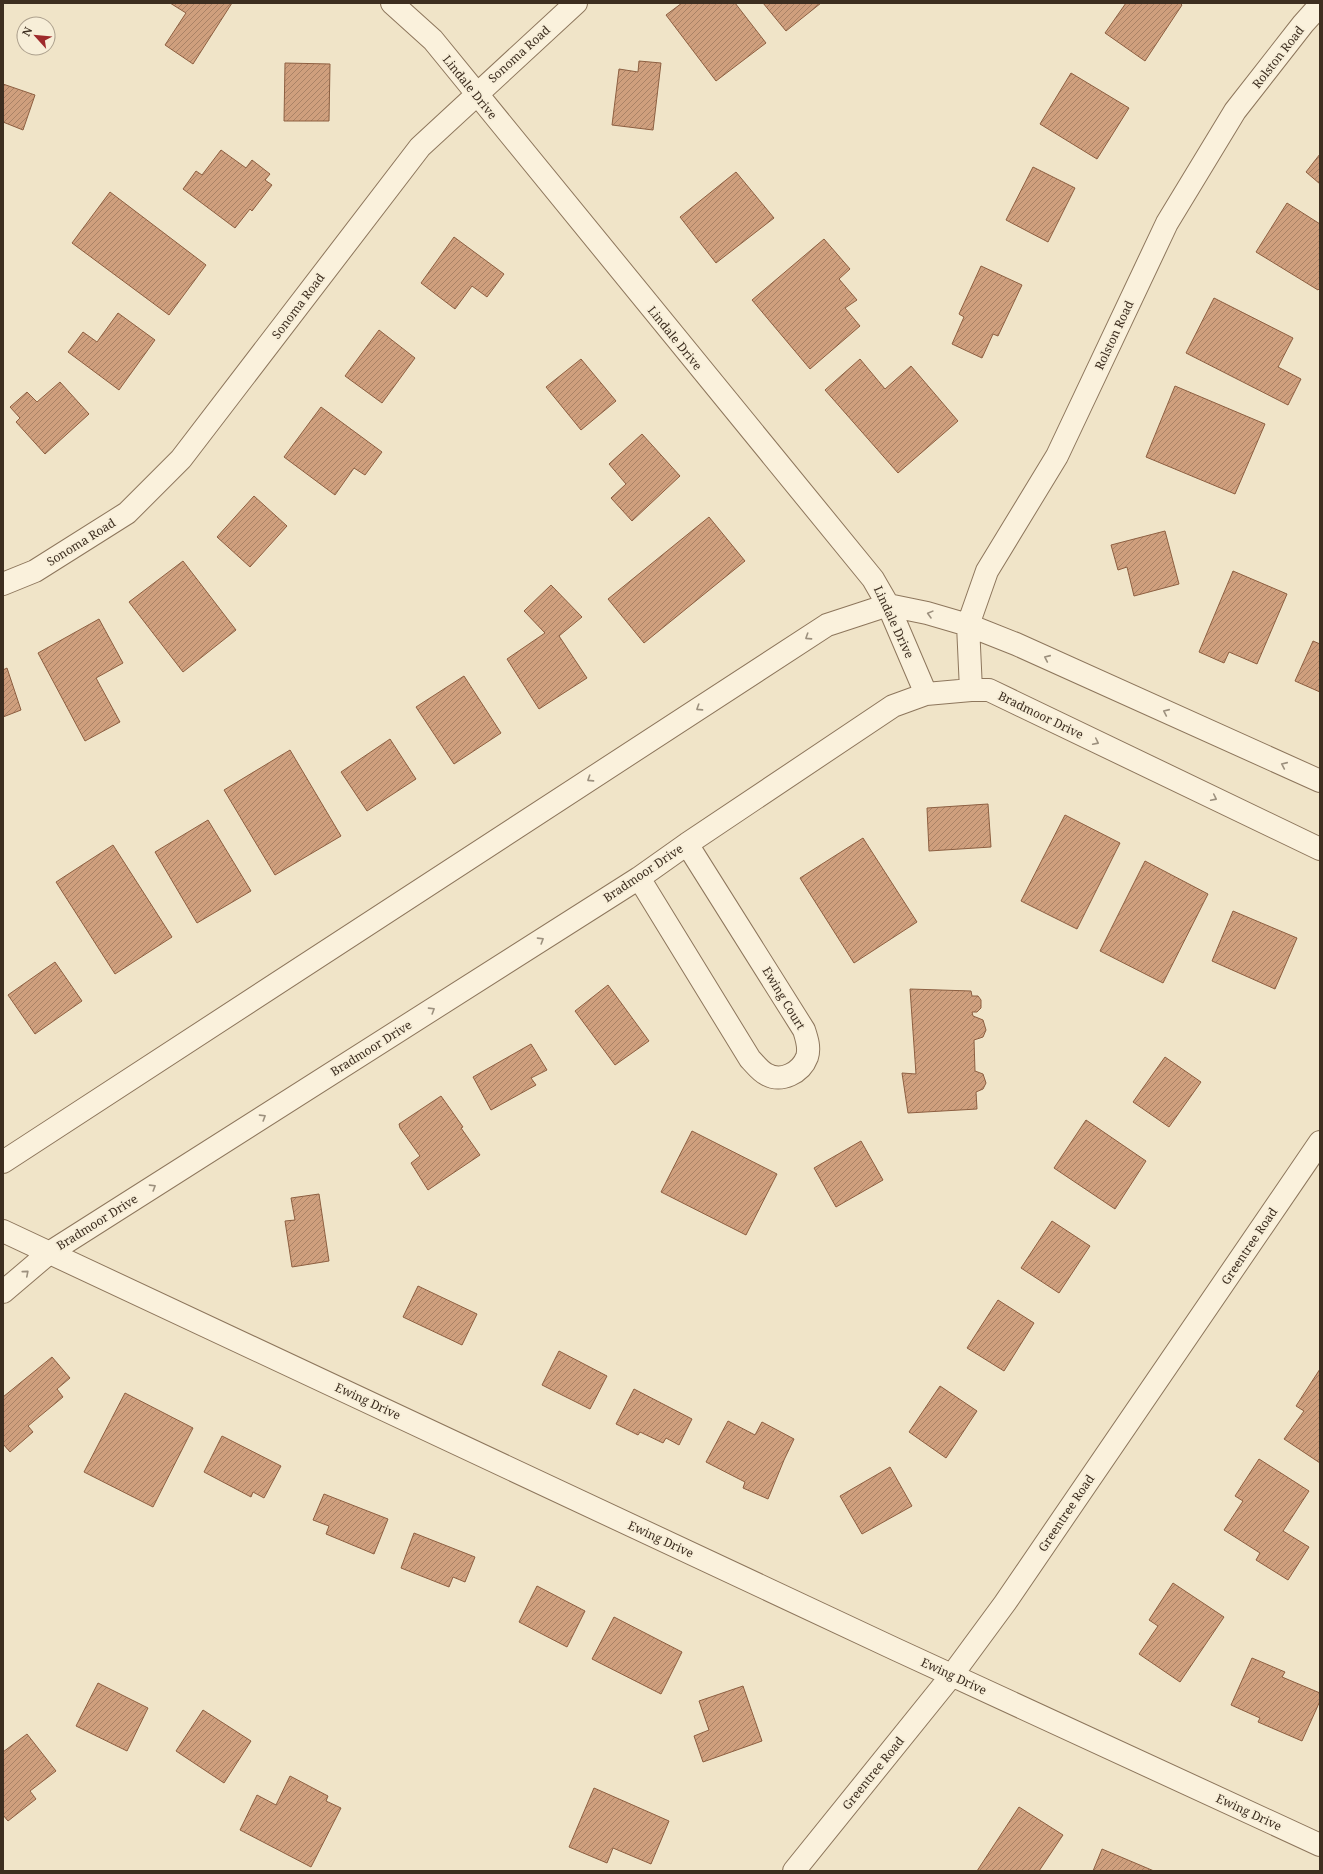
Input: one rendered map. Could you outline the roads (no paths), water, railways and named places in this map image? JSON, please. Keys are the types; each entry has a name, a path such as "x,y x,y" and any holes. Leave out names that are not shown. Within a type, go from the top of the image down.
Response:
{"street":[{"name":"Lindale Drive","path":"392,3 433,40 475,94 868,573 888,605 926,694"},
{"name":"Sonoma Road","path":"3,584 35,571 127,513 180,459 420,147 475,94 576,3"},
{"name":"Rolston Road","path":"971,690 968,625 987,571 1057,456 1167,224 1235,111 1303,24 1320,5"},
{"path":"3,1162 827,624 888,605 927,613 968,625 1016,644 1320,781"},
{"name":"Bradmoor Drive","path":"3,1292 49,1253 639,878 687,844 893,706 926,694 989,690 1320,849"},
{"name":"Ewing Court","path":"639,878 750,1059 766,1075 782,1078 796,1073 807,1058 808,1042 804,1030 687,844"},
{"name":"Greentree Road","path":"794,1871 952,1675 1005,1603 1320,1142"},
{"name":"Ewing Drive","path":"3,1231 952,1675 1320,1845"}]}
